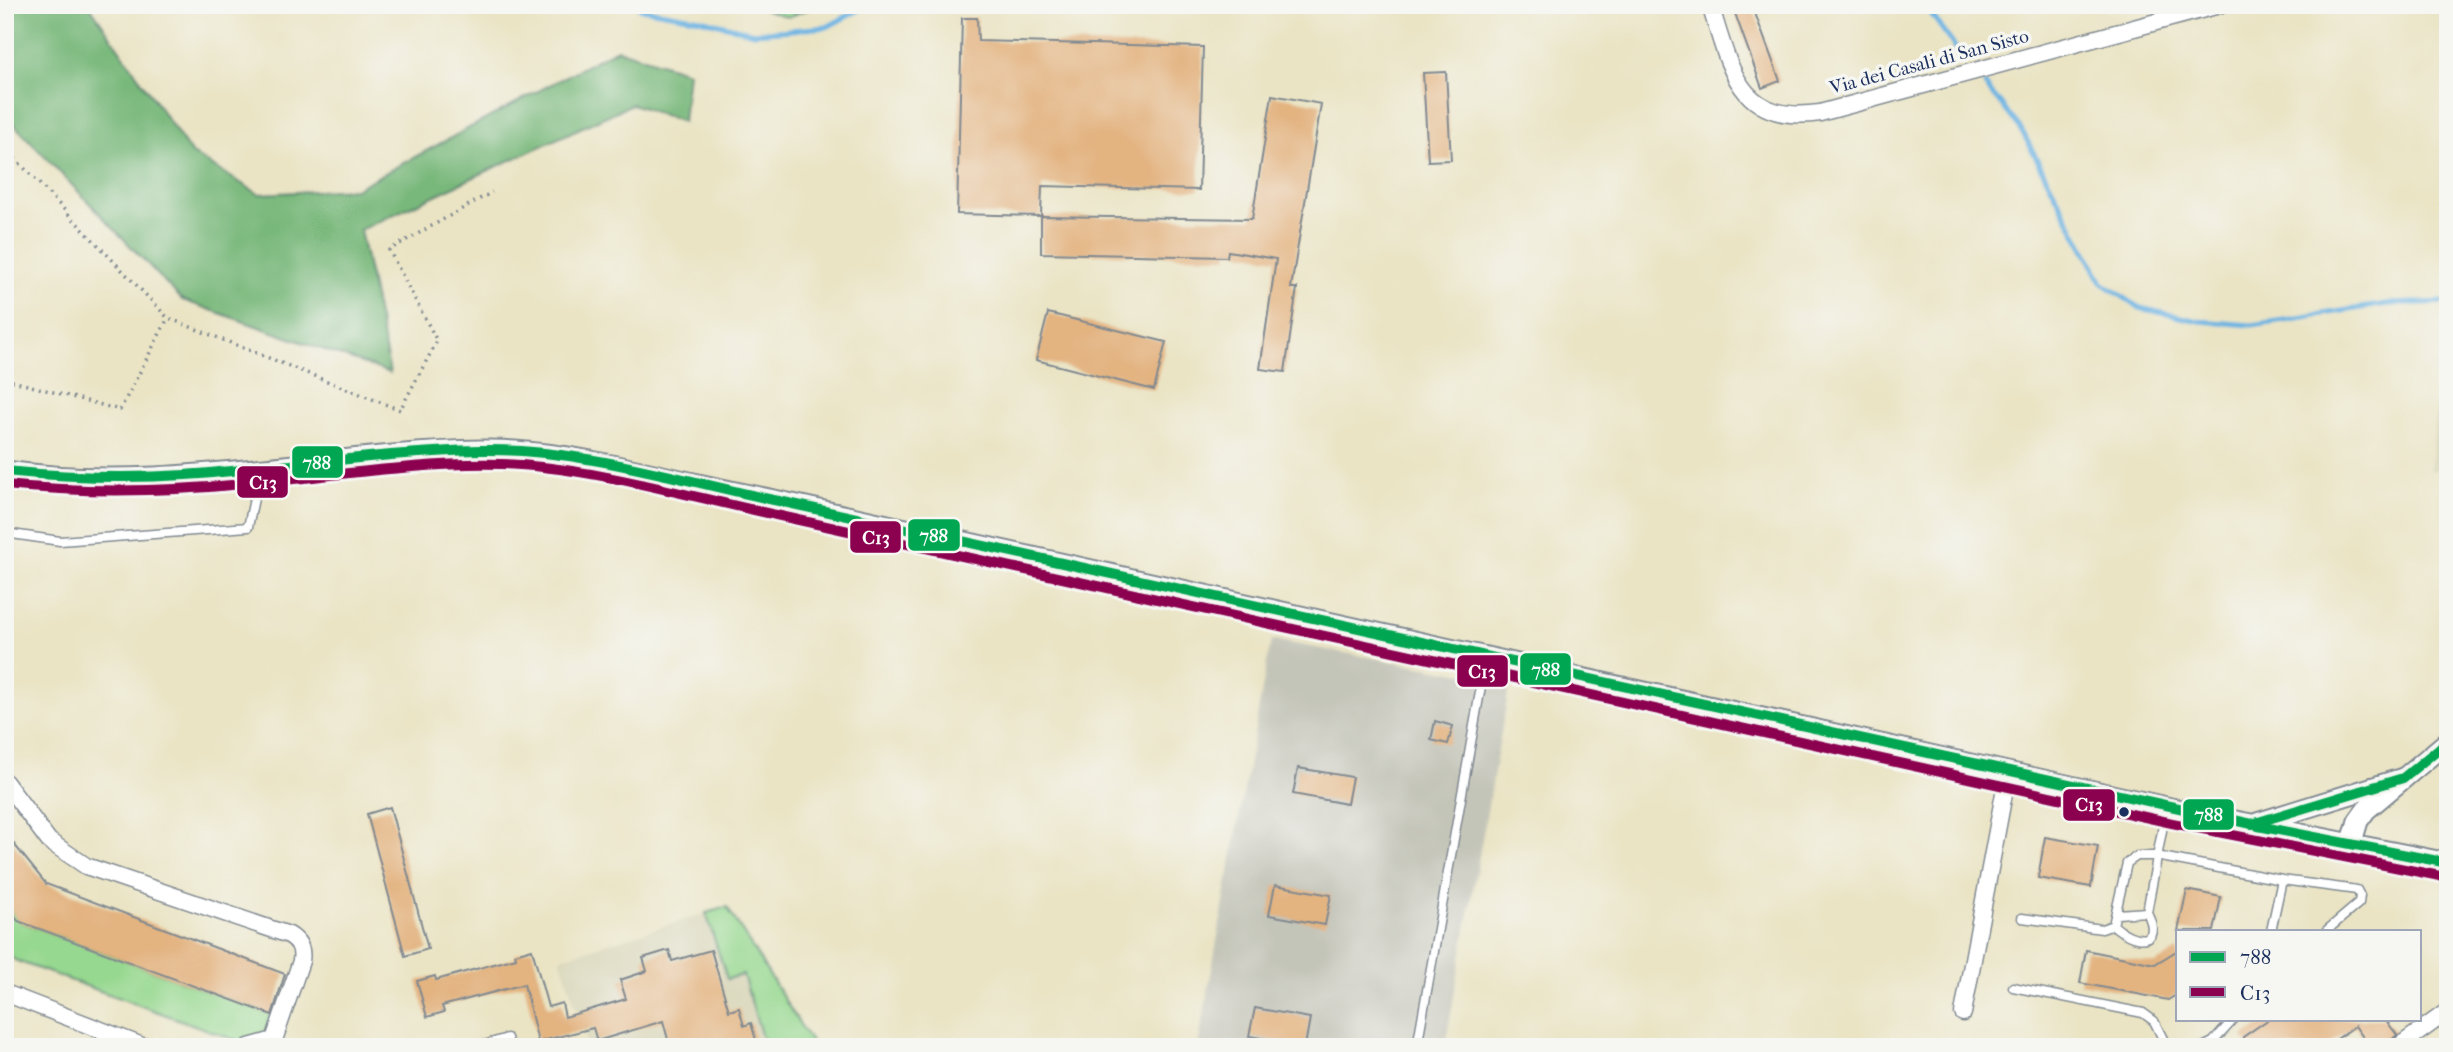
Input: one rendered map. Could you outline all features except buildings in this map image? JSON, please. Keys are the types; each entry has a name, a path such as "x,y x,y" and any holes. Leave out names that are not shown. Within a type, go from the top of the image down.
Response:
{"street":[{"name":"Via dei Casali di San Sisto","path":"1710,5 1732,73 1744,91 1759,104 1779,113 1799,116 1820,113 2219,5"},
{"path":"5,471 92,480 432,452 484,450 568,456 779,500 2166,807 2448,863"},
{"path":"2351,845 2358,821 2366,810 2448,741"},
{"path":"1963,1013 2008,772"},
{"path":"2252,824 2403,778"},
{"path":"5,782 49,841 86,866 289,935 298,943 301,948 301,961 274,1040 249,1047"},
{"path":"5,993 145,1047"},
{"path":"2398,1047 2448,1011"}],"lane":[{"path":"5,533 60,541 248,527 261,468"},
{"path":"1417,1047 1486,658"},
{"path":"2113,925 2130,938 2138,940 2147,937 2153,930 2147,912 2166,807"},
{"path":"2113,925 2127,863 2137,856 2156,856 2282,880 2357,890 2359,902 2327,930"},
{"path":"2271,930 2282,880"},
{"path":"2117,914 2147,912"},
{"path":"2022,918 2102,929 2113,925"},
{"path":"2013,987 2130,1008 2143,1013 2154,1021 2167,1047"},
{"path":"2203,1047 2213,1042 2233,1020"},
{"path":"478,1047 507,1038 510,1047"}],"path":[{"path":"5,148 168,318 400,410 437,341 390,250 492,192"},
{"path":"5,379 120,410 168,318"}],"shaded area":[{"path":"2448,317 2448,472 2430,470"},
{"path":"1271,640 1510,682 1445,1047 1198,1047"},
{"path":"727,907 814,1047 578,1047 587,1044 560,958"}],"green space":[{"path":"5,5 89,5 191,153 259,194 355,189 617,49 688,72 683,122 632,104 360,230 390,373 182,300 5,115"},
{"path":"751,5 820,5 788,17"},
{"path":"5,903 19,921 273,1015 265,1036 241,1042 17,961 5,954"},
{"path":"727,907 814,1047 765,1047 743,975 727,979 706,913"}],"waterway":[{"path":"637,5 642,9 700,19 754,33 827,27 868,5"},
{"path":"1925,5 1964,60"},
{"path":"1985,85 2021,129 2102,283 2140,308 2199,321 2252,325 2387,304 2448,302"}],"transit line":[{"name":"788","path":"5,471 95,477 162,476 407,454 481,450 556,454 631,467 2252,824 2403,778 2448,741"},
{"name":"C13","path":"5,485 94,490 183,489 469,464 536,466 605,476 2172,823 2445,877"},
{"name":"788","path":"2258,826 2448,863"}]}
